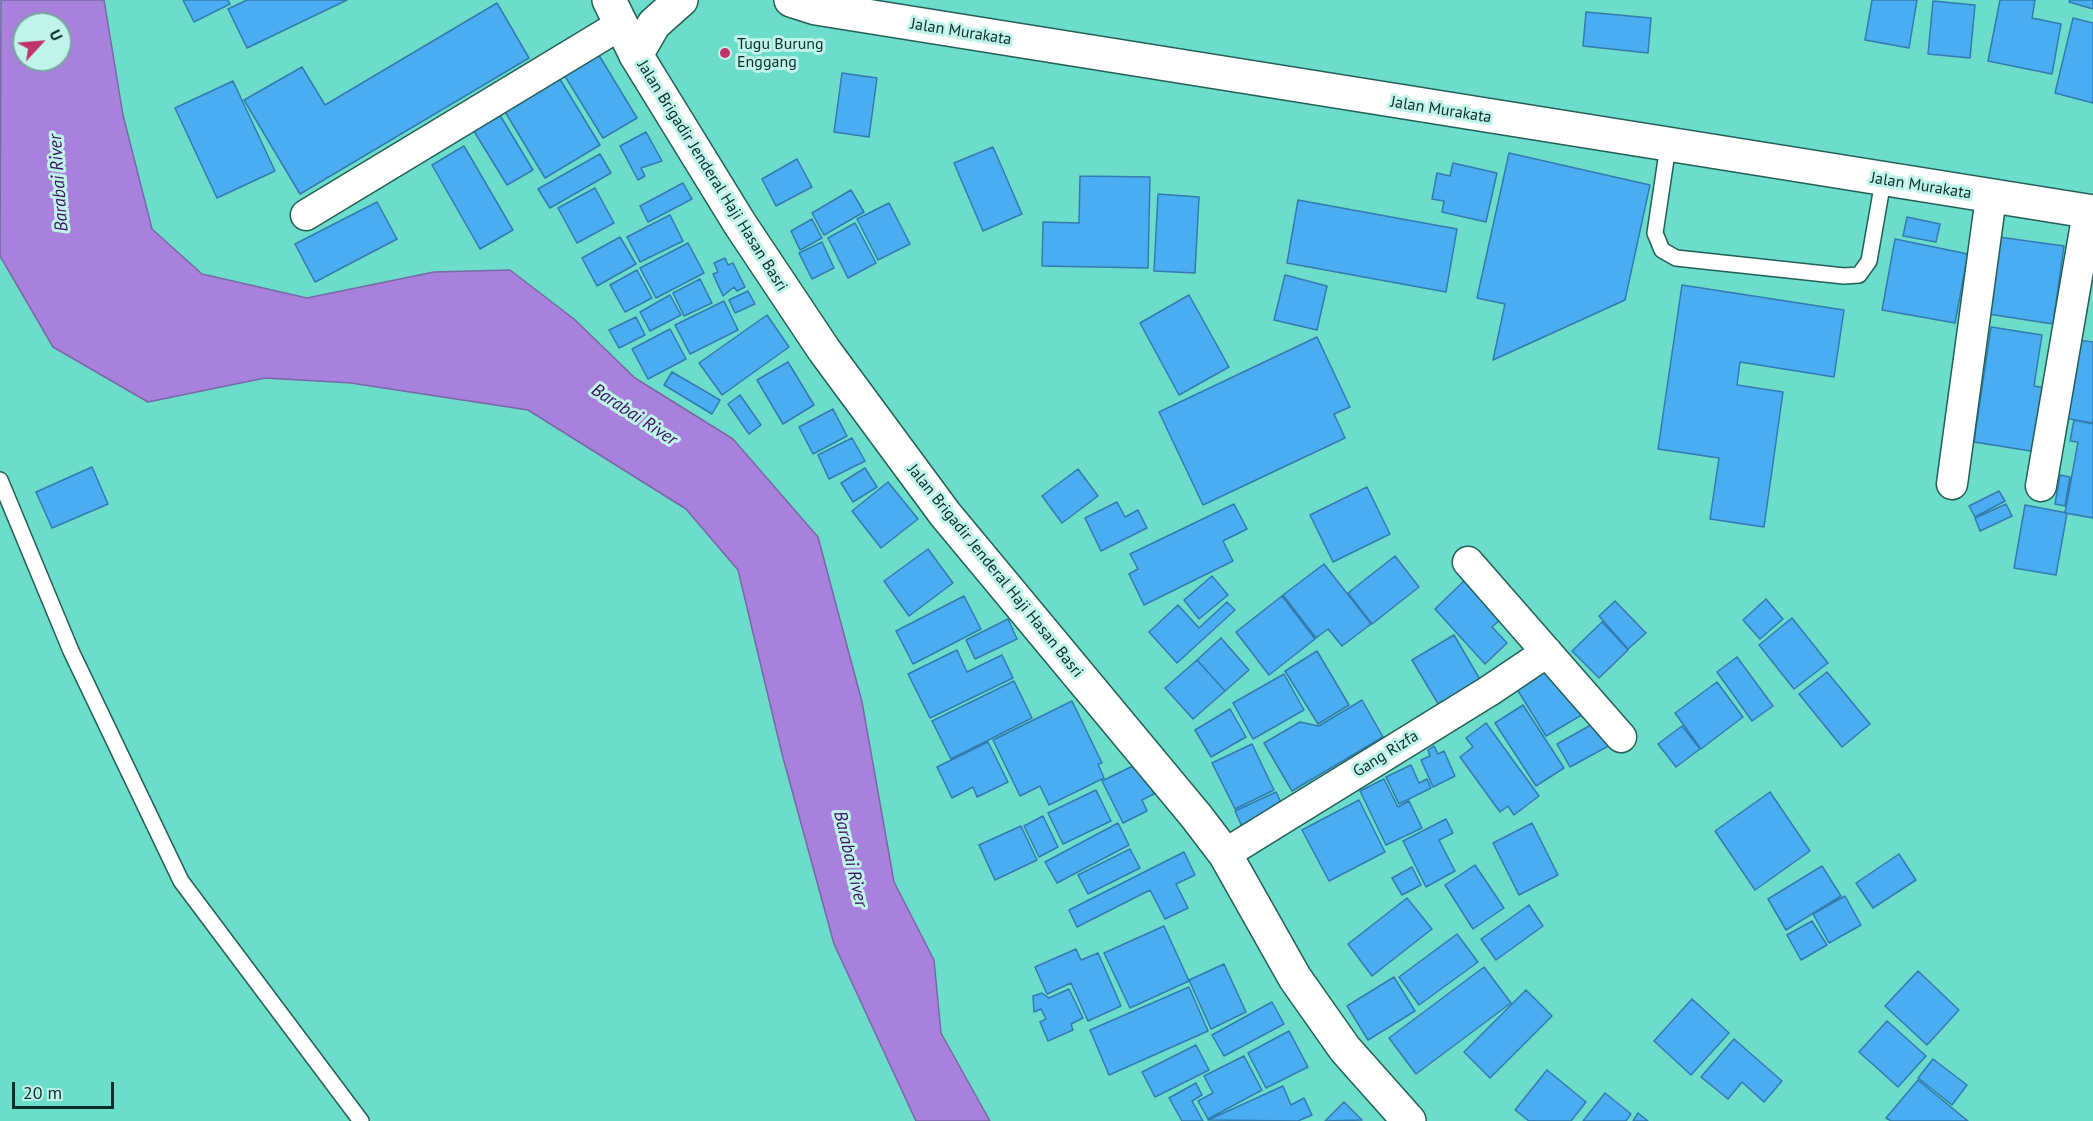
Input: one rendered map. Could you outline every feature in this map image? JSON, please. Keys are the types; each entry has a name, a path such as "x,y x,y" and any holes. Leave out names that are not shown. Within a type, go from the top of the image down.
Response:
{"main road":[{"path":"636,55 654,24 681,0"},
{"name":"Jalan Murakata","path":"791,0 816,8 2090,212"},
{"name":"Jalan Brigadir Jenderal Haji Hasan Basri","path":"615,12 636,55 740,224 824,350 945,514 1155,764 1225,854 1296,978 1339,1040 1409,1121"}],"street":[{"path":"306,215 615,12"},
{"path":"1952,484 1991,197"},
{"path":"2041,486 2090,212"},
{"path":"1468,562 1620,737"},
{"name":"Gang Rizfa","path":"1225,854 1547,652"}],"lane":[{"path":"1668,146 1655,233 1662,250 1676,258 1859,275 1869,261 1883,180"},
{"path":"0,480 71,651 181,880 361,1121"}],"water":[{"name":"Barabai River","path":"1,0 104,0 123,115 152,229 202,274 307,298 434,272 510,270 574,319 635,378 733,439 818,537 862,702 894,882 934,960 941,1033 990,1121 916,1121 834,944 782,754 738,570 686,509 528,410 351,383 265,378 148,402 53,347 0,256"}],"building":[{"path":"183,0 228,0 230,4 194,22"},
{"path":"247,0 347,0 247,48 228,9"},
{"path":"1872,0 1917,0 1909,48 1865,40"},
{"path":"2000,0 2035,0 2032,18 2061,24 2052,74 1988,61"},
{"path":"2070,0 2093,0 2093,9 2069,2"},
{"path":"1933,1 1975,5 1970,58 1928,54"},
{"path":"497,3 529,58 300,194 244,100 302,67 325,105"},
{"path":"1586,12 1651,18 1648,53 1583,46"},
{"path":"2073,18 2093,23 2093,103 2055,93"},
{"path":"597,52 637,118 603,138 563,73"},
{"path":"842,73 877,78 869,137 834,132"},
{"path":"558,76 600,145 545,178 504,110"},
{"path":"233,81 275,171 217,198 175,108"},
{"path":"498,112 533,170 507,185 472,128"},
{"path":"646,132 662,161 641,168 645,176 638,180 620,146"},
{"path":"464,146 513,230 480,249 432,165"},
{"path":"993,147 1022,214 983,231 954,163"},
{"path":"1509,153 1650,185 1625,300 1493,360 1505,304 1477,298"},
{"path":"600,154 611,173 550,208 538,189"},
{"path":"797,159 812,187 776,206 762,179"},
{"path":"1453,163 1497,173 1486,222 1442,212 1444,201 1432,199 1437,173 1450,176"},
{"path":"1080,176 1150,177 1148,268 1042,266 1043,222 1079,223"},
{"path":"683,183 692,199 648,222 640,206"},
{"path":"595,188 614,223 577,243 558,208"},
{"path":"851,190 864,212 824,235 812,213"},
{"path":"1158,194 1199,197 1195,273 1154,271"},
{"path":"1298,200 1457,229 1446,292 1287,263"},
{"path":"377,202 397,239 315,282 295,244"},
{"path":"889,203 910,244 878,260 857,219"},
{"path":"670,215 683,241 640,262 627,237"},
{"path":"1907,217 1940,224 1936,242 1903,236"},
{"path":"812,219 822,238 800,250 791,231"},
{"path":"855,223 876,263 848,278 828,238"},
{"path":"620,237 636,264 597,286 582,258"},
{"path":"1999,237 2064,246 2053,324 1988,314"},
{"path":"1895,239 1968,254 1955,323 1882,310"},
{"path":"822,242 834,268 812,279 799,253"},
{"path":"688,243 704,273 656,298 640,268"},
{"path":"725,258 728,265 733,263 745,287 737,291 734,287 723,296 713,274 718,272 714,263"},
{"path":"637,270 652,298 625,312 610,285"},
{"path":"1285,275 1327,286 1317,330 1274,320"},
{"path":"700,279 712,303 684,316 673,293"},
{"path":"1682,285 1844,310 1834,377 1740,362 1737,385 1783,392 1764,527 1710,519 1719,458 1658,449"},
{"path":"748,291 755,304 735,313 729,300"},
{"path":"670,295 681,315 650,331 640,312"},
{"path":"1189,295 1229,367 1179,395 1140,323"},
{"path":"724,301 738,330 690,354 675,325"},
{"path":"767,315 789,347 722,395 699,363"},
{"path":"636,317 645,335 619,348 609,330"},
{"path":"1991,327 2042,335 2034,386 2052,389 2043,453 1974,442"},
{"path":"670,329 686,359 648,379 632,349"},
{"path":"1317,337 1350,407 1334,414 1345,438 1203,505 1159,412"},
{"path":"2070,339 2093,342 2093,423 2058,417"},
{"path":"788,362 814,405 783,424 757,380"},
{"path":"672,372 720,400 712,414 664,385"},
{"path":"740,395 761,425 749,434 728,404"},
{"path":"833,409 847,436 813,454 799,427"},
{"path":"2074,420 2093,424 2093,518 2065,513 2078,442 2070,441"},
{"path":"852,438 865,461 829,479 818,455"},
{"path":"92,467 108,504 52,528 36,492"},
{"path":"865,468 877,487 853,502 841,483"},
{"path":"1078,469 1098,496 1062,523 1042,496"},
{"path":"2060,475 2070,477 2065,506 2055,504"},
{"path":"888,482 918,519 881,548 852,511"},
{"path":"1367,487 1390,534 1333,562 1310,515"},
{"path":"1999,491 2005,501 1975,517 1969,506"},
{"path":"1117,502 1125,517 1138,510 1147,528 1101,551 1085,518"},
{"path":"1234,504 1247,529 1223,541 1233,561 1144,605 1129,574 1138,569 1130,554"},
{"path":"2006,504 2012,516 1980,531 1975,518"},
{"path":"2025,505 2067,513 2056,575 2014,568"},
{"path":"928,549 953,583 909,616 884,581"},
{"path":"1395,556 1419,587 1372,624 1348,593"},
{"path":"1324,564 1371,624 1342,646 1328,629 1316,638 1283,595"},
{"path":"1212,576 1228,595 1199,619 1184,600"},
{"path":"1466,579 1502,618 1492,627 1507,643 1485,664 1435,609"},
{"path":"964,596 981,629 913,664 896,631"},
{"path":"1282,596 1315,639 1269,675 1236,632"},
{"path":"1766,599 1783,619 1760,639 1743,620"},
{"path":"1615,601 1646,633 1628,649 1599,616"},
{"path":"1227,602 1235,610 1177,663 1149,632 1178,605 1199,628"},
{"path":"1792,618 1828,663 1794,689 1759,645"},
{"path":"1008,619 1017,639 975,659 966,640"},
{"path":"1602,622 1628,650 1599,678 1572,651"},
{"path":"1454,635 1485,688 1443,712 1412,660"},
{"path":"1221,638 1249,670 1225,691 1197,660"},
{"path":"957,650 967,672 1002,655 1013,678 930,718 908,674"},
{"path":"1317,651 1349,705 1318,724 1285,671"},
{"path":"1737,657 1773,706 1752,721 1717,672"},
{"path":"1197,660 1225,691 1193,719 1165,688"},
{"path":"1554,664 1585,713 1546,736 1512,681"},
{"path":"1827,672 1870,724 1842,747 1799,694"},
{"path":"1284,674 1304,710 1253,739 1233,703"},
{"path":"1014,681 1032,718 951,759 932,721"},
{"path":"1717,682 1743,717 1701,749 1675,713"},
{"path":"1362,700 1383,737 1292,791 1264,743 1300,722 1319,726"},
{"path":"1072,701 1102,763 1098,764 1104,778 1049,805 1040,786 1020,796 993,740"},
{"path":"1523,705 1564,768 1536,786 1495,723"},
{"path":"1230,709 1246,737 1211,757 1195,730"},
{"path":"1598,721 1612,744 1570,767 1557,744"},
{"path":"1486,723 1539,796 1514,815 1508,806 1500,812 1460,757 1473,747 1466,738"},
{"path":"1682,726 1700,749 1676,767 1658,744"},
{"path":"988,742 1008,782 977,797 973,787 952,798 937,767"},
{"path":"1252,744 1274,790 1235,809 1212,763"},
{"path":"1434,746 1438,754 1444,751 1455,776 1433,787 1421,760 1430,756 1428,750"},
{"path":"1139,763 1154,794 1142,800 1147,811 1123,823 1102,781"},
{"path":"1411,765 1419,783 1427,779 1431,788 1399,804 1386,777"},
{"path":"1384,779 1398,807 1409,801 1422,828 1386,845 1360,791"},
{"path":"1096,790 1111,821 1063,844 1048,813"},
{"path":"1276,792 1286,813 1244,831 1235,811"},
{"path":"1770,792 1810,851 1755,890 1715,831"},
{"path":"1359,800 1385,852 1329,881 1302,830"},
{"path":"1043,816 1058,847 1039,857 1024,826"},
{"path":"1446,819 1453,833 1439,840 1455,871 1426,887 1403,841"},
{"path":"1118,823 1129,845 1057,883 1045,862"},
{"path":"1532,823 1558,875 1519,895 1493,843"},
{"path":"1021,826 1037,860 995,880 979,845"},
{"path":"1130,849 1140,868 1088,894 1078,875"},
{"path":"1184,852 1195,875 1176,884 1188,908 1165,919 1150,890 1077,927 1069,910"},
{"path":"1899,854 1916,880 1873,908 1856,883"},
{"path":"1475,865 1504,908 1473,929 1445,885"},
{"path":"1822,866 1841,896 1786,930 1768,899"},
{"path":"1412,867 1421,885 1402,895 1392,878"},
{"path":"1845,896 1861,925 1829,943 1813,914"},
{"path":"1407,898 1432,929 1372,976 1348,944"},
{"path":"1529,905 1543,926 1496,960 1481,939"},
{"path":"1812,921 1827,945 1801,960 1787,935"},
{"path":"1164,926 1189,981 1130,1008 1104,953"},
{"path":"1457,934 1478,962 1419,1005 1399,977"},
{"path":"1076,949 1081,960 1098,953 1121,1006 1088,1021 1071,983 1047,994 1035,967"},
{"path":"1224,964 1246,1012 1211,1029 1189,980"},
{"path":"1484,967 1511,1003 1416,1074 1389,1038"},
{"path":"1918,971 1959,1010 1927,1045 1885,1006"},
{"path":"1394,977 1415,1011 1368,1040 1347,1006"},
{"path":"1189,987 1208,1031 1109,1075 1090,1030"},
{"path":"1069,989 1083,1018 1071,1024 1073,1030 1048,1041 1040,1022 1046,1019 1041,1009 1034,1012 1033,996 1042,993 1049,998"},
{"path":"1526,990 1552,1016 1490,1078 1464,1052"},
{"path":"1692,999 1729,1033 1691,1075 1654,1041"},
{"path":"1272,1002 1284,1024 1224,1056 1212,1035"},
{"path":"1887,1021 1926,1056 1898,1087 1859,1052"},
{"path":"1289,1031 1308,1067 1266,1088 1248,1053"},
{"path":"1734,1039 1782,1081 1764,1102 1742,1082 1728,1099 1701,1077"},
{"path":"1196,1045 1209,1070 1155,1097 1142,1072"},
{"path":"1244,1056 1262,1090 1208,1119 1198,1101 1213,1093 1204,1076"},
{"path":"1933,1059 1967,1085 1952,1105 1918,1078"},
{"path":"1547,1070 1586,1102 1571,1121 1529,1121 1515,1110"},
{"path":"1918,1080 1968,1121 1891,1121 1886,1118"},
{"path":"1196,1083 1202,1095 1192,1101 1203,1121 1182,1121 1169,1098"},
{"path":"1283,1086 1291,1105 1304,1098 1312,1115 1298,1121 1208,1120"},
{"path":"1605,1093 1631,1114 1626,1121 1583,1121"},
{"path":"1344,1102 1362,1120 1325,1121"},
{"path":"1638,1113 1648,1121 1633,1121"}],"place":[{"name":"Tugu Burung Enggang","path":"725,53"}]}
